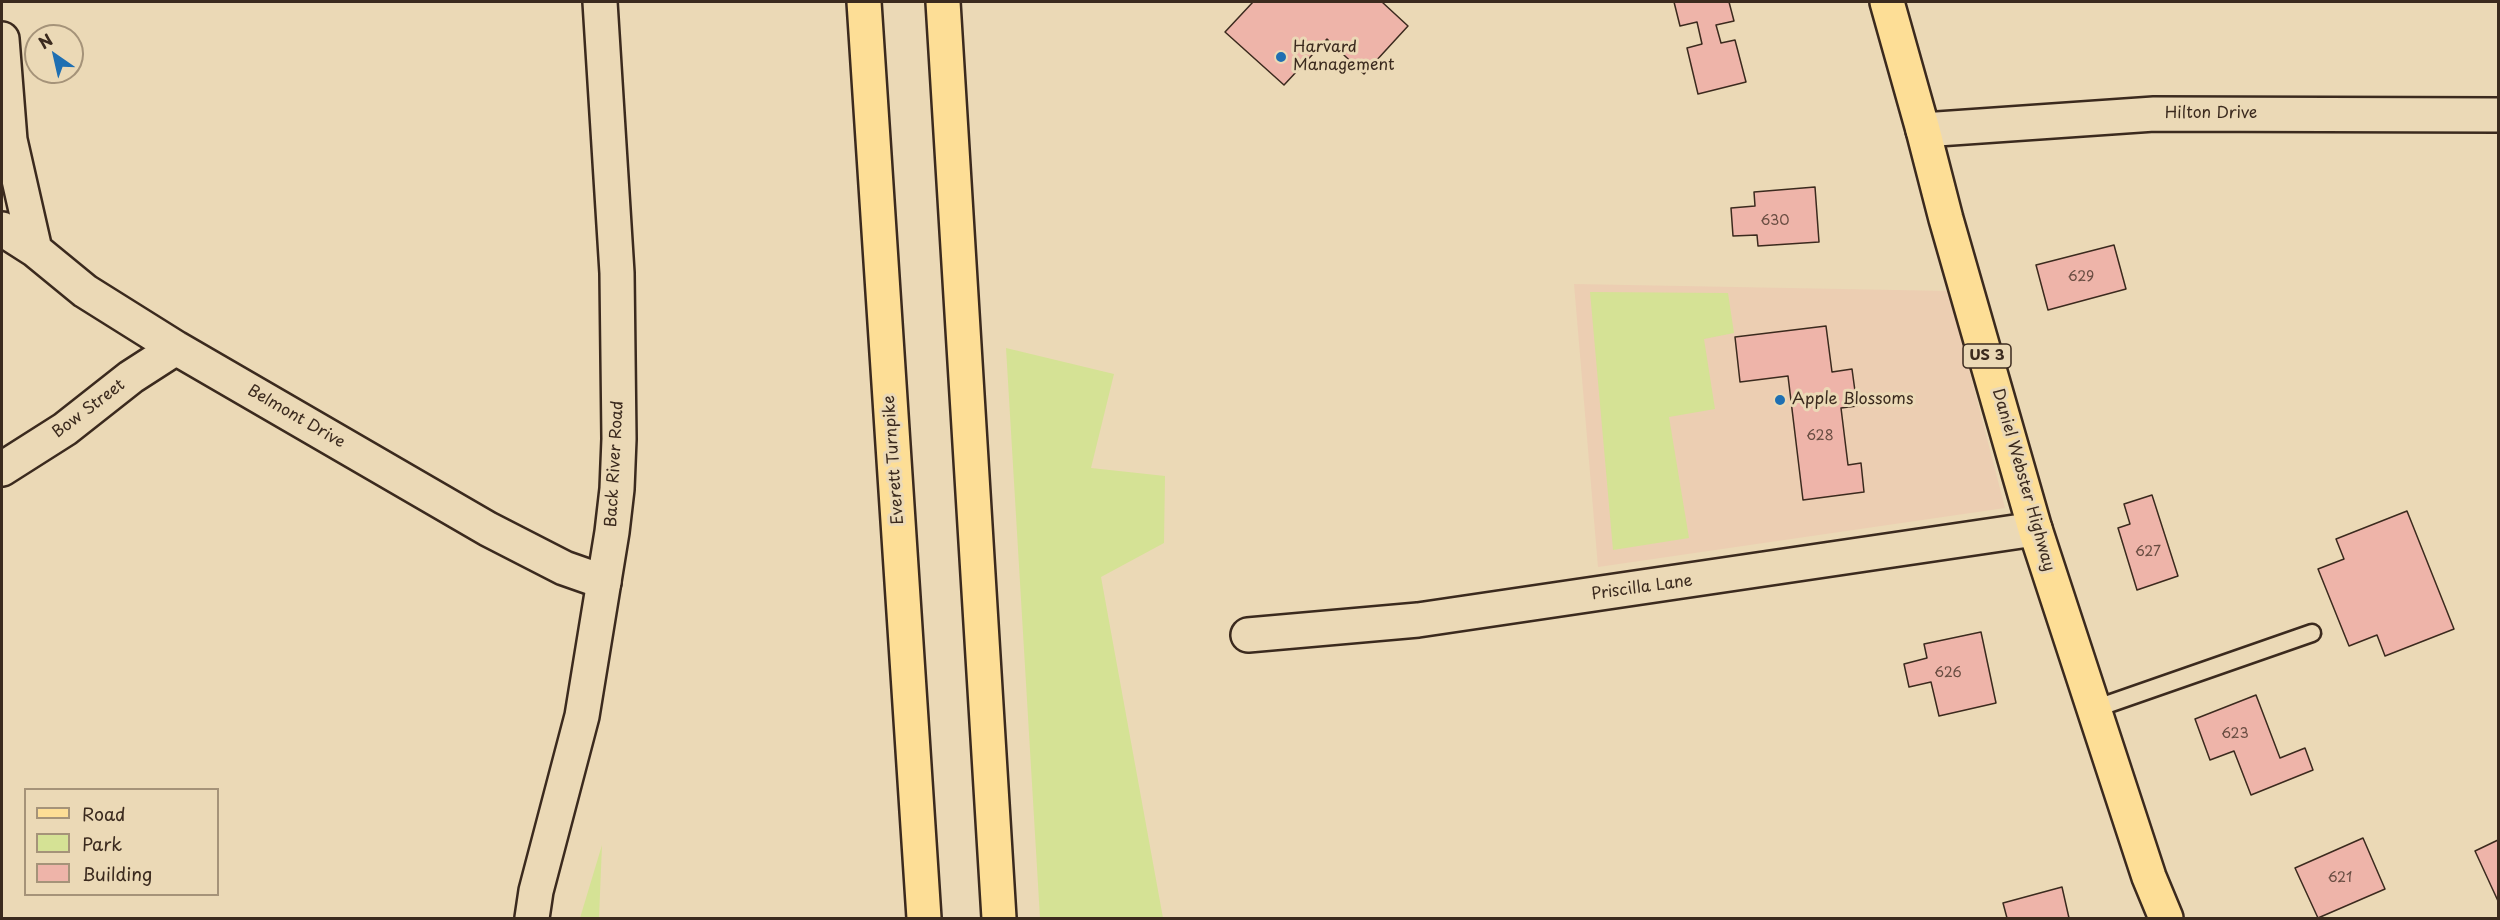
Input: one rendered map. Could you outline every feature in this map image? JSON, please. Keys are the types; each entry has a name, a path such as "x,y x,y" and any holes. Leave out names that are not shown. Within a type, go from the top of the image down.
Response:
{"main road":[{"name":"Everett Turnpike","path":"864,2 924,918"},
{"path":"943,2 999,918"},
{"name":"Daniel Webster Highway","path":"1887,2 1946,219 2035,529 2149,877 2166,918"}],"street":[{"name":"Back River Road","path":"532,918 536,891 582,716 604,582 616,489 619,386 617,273 600,2"},
{"path":"2,39 10,140 35,250"},
{"name":"Hilton Drive","path":"1923,130 2154,114 2499,115"},
{"name":"Belmont Drive","path":"2,229 35,250 85,291 176,348 489,529 564,568 604,582"},
{"name":"Bow Street","path":"2,469 65,429 131,377 176,348"},
{"name":"Priscilla Lane","path":"1248,635 1418,620 2035,529"}],"lane":[{"path":"2094,709 2312,633"}],"shaded area":[{"name":"Apple Blossoms","path":"1574,284 1949,291 2005,508 1598,567"}],"green space":[{"path":"1590,292 1728,293 1734,333 1704,339 1715,409 1669,417 1689,538 1613,550"},
{"path":"1006,348 1114,374 1091,468 1165,476 1164,543 1101,577 1163,918 1040,918"},
{"path":"602,845 599,918 580,918"}],"building":[{"name":"Harvard Management","path":"1253,2 1382,2 1408,26 1364,74 1327,39 1284,85 1225,32"},
{"path":"1674,2 1729,2 1734,21 1716,25 1721,43 1735,40 1746,82 1698,94 1687,48 1702,44 1697,22 1680,26"},
{"path":"1815,187 1819,242 1758,246 1757,235 1733,236 1731,208 1755,206 1754,192"},
{"path":"2114,245 2126,289 2048,310 2036,265"},
{"path":"1826,326 1832,372 1852,369 1857,406 1841,408 1848,465 1861,463 1864,492 1803,500 1788,376 1740,382 1735,337"},
{"path":"2152,495 2178,576 2137,590 2118,528 2130,524 2124,504"},
{"path":"2407,511 2454,629 2385,656 2377,635 2349,646 2318,569 2344,559 2336,539"},
{"path":"1981,632 1996,703 1939,716 1931,682 1909,687 1904,664 1927,658 1924,644"},
{"path":"2256,695 2280,758 2305,748 2313,770 2251,795 2234,751 2210,760 2195,719"},
{"path":"2363,838 2385,889 2318,918 2295,868"},
{"path":"2498,840 2498,901 2475,851"},
{"path":"2062,887 2069,918 2007,918 2003,903"}],"place":[{"name":"Harvard Management","path":"1281,57"},
{"name":"Apple Blossoms","path":"1780,400"}]}
